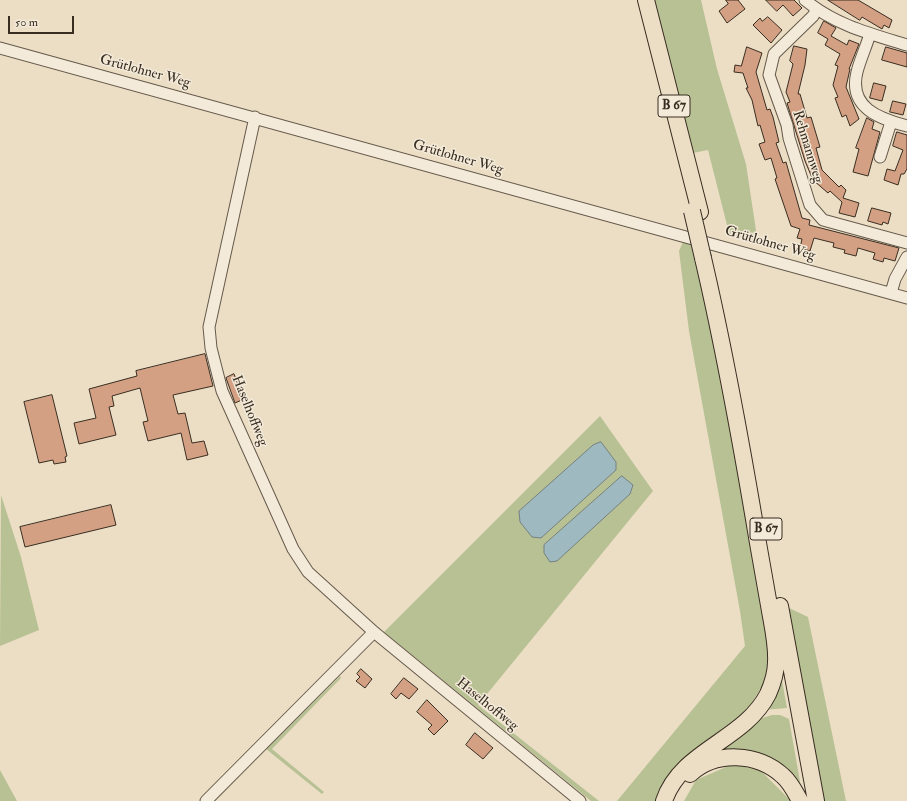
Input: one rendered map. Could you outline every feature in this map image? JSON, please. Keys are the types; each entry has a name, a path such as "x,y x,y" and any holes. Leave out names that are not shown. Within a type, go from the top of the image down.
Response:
{"highway":[{"name":"B 67","path":"638,0 696,212"},
{"name":"B 67","path":"646,0 707,258 754,468 816,801"},
{"name":"B 67","path":"707,258 749,490 777,619 809,801"},
{"path":"664,801 677,776 690,763 736,730 759,708 768,694 774,679 776,649 749,490"},
{"path":"672,801 683,781 695,770 714,761 732,756 750,759 768,765 783,775 792,786 800,801"}],"street":[{"path":"806,0 817,9 854,29 907,45"},
{"name":"Rehmannweg","path":"817,9 813,16 774,54 769,75 810,205 823,220 907,243"},
{"path":"870,34 857,73 855,84 858,97 872,114 891,122 907,126"},
{"name":"Grütlohner Weg","path":"0,48 256,117 907,298"},
{"name":"Haselhoffweg","path":"256,117 209,327 211,348 222,391 293,549 308,572 374,632 580,801"},
{"path":"880,157 891,122"},
{"path":"891,293 895,279 907,257"},
{"path":"206,801 374,632"}],"green space":[{"path":"653,0 701,0 717,69 746,164 757,237 753,242 729,233 708,150 693,153"},
{"path":"683,242 691,243 706,303 772,643 765,681 746,713 699,747 659,801 617,801 745,646 740,611 689,331 679,251"},
{"path":"600,416 653,491 478,705 599,801 591,801 384,632"},
{"path":"1,495 21,557 39,630 0,646"},
{"path":"789,608 808,617 846,801 822,801"},
{"path":"780,669 787,708 763,710"},
{"path":"340,676 341,678 272,749 324,792 322,794 266,749"},
{"path":"772,715 780,715 789,719 802,793 780,767 701,761 759,719"},
{"path":"733,764 761,771 791,801 684,801 696,780"},
{"path":"0,770 17,801 0,801"}],"water":[{"path":"601,442 616,462 616,470 541,538 532,537 520,522 519,511 593,445"},
{"path":"622,476 633,485 630,494 557,561 550,562 544,553 544,545"}],"building":[{"path":"726,0 738,0 745,9 727,23 719,11 728,4"},
{"path":"766,0 794,0 802,8 793,16 783,5 777,11"},
{"path":"828,0 858,0 892,20 889,28 884,25 882,29 862,17 860,20"},
{"path":"768,17 782,30 771,43 753,25 760,18 762,21"},
{"path":"824,21 836,28 831,36 847,45 849,40 859,44 849,69 846,87 859,119 850,126 846,115 842,117 835,98 838,97 833,85 838,66 835,65 840,54 825,45 828,39 818,33"},
{"path":"794,46 807,49 798,94 800,94 807,118 811,117 820,147 816,148 822,170 839,187 841,185 846,190 843,198 859,203 855,217 839,213 842,202 830,191 828,193 813,180 805,161 787,103 790,102 786,92 793,64 790,61"},
{"path":"747,47 762,53 756,72 767,110 770,109 773,117 779,142 776,143 783,163 786,162 802,218 810,220 809,225 899,248 895,261 884,258 883,262 873,259 875,253 858,248 856,256 844,253 845,250 833,247 834,243 814,238 810,251 800,248 802,239 797,238 800,229 791,226 775,179 777,178 771,158 765,160 759,144 765,142 760,125 758,126 752,100 746,88 748,88 743,73 734,72 735,65 741,66"},
{"path":"886,47 907,53 907,67 882,60"},
{"path":"874,83 886,86 882,101 870,98"},
{"path":"893,101 906,104 903,115 890,112"},
{"path":"867,118 874,122 872,129 880,132 868,176 853,172 859,149 856,148"},
{"path":"897,132 907,135 907,169 904,174 901,174 898,185 884,180 887,169 895,171 903,150 893,146"},
{"path":"872,208 891,213 888,224 883,222 882,225 868,221"},
{"path":"205,354 213,386 173,395 178,414 185,413 192,443 204,441 208,455 187,460 181,433 148,441 143,422 148,421 140,388 112,396 114,406 109,407 116,435 79,444 74,423 96,418 89,389 137,376 136,371"},
{"path":"234,374 244,399 235,403 226,378"},
{"path":"52,395 67,456 65,457 66,462 54,464 53,460 39,463 24,402"},
{"path":"111,505 116,525 25,547 20,527"},
{"path":"361,669 372,679 365,688 356,681 360,677 357,674"},
{"path":"404,678 418,689 409,699 401,693 396,699 391,694"},
{"path":"427,700 448,721 434,735 428,729 432,725 417,712"},
{"path":"475,733 493,748 483,759 466,745"}]}
